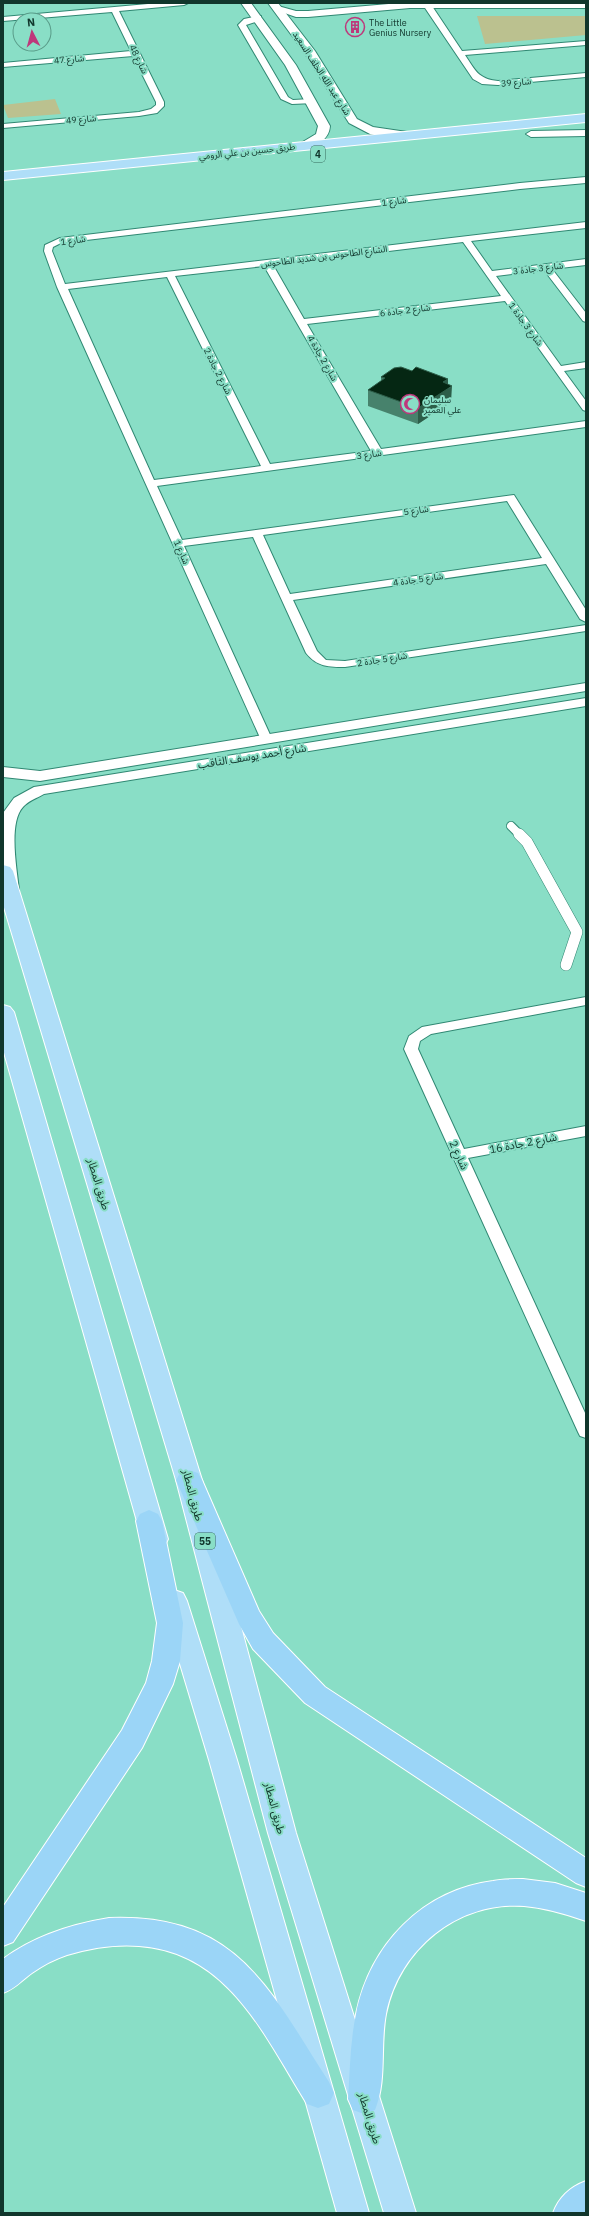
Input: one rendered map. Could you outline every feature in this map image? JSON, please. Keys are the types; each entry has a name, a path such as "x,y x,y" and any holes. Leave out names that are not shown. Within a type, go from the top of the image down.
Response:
{"highway":[{"name":"طريق حسين بن علي الرومي","path":"3,176 586,118"},
{"name":"طريق حسين بن علي الرومي","path":"3,183 586,129"},
{"path":"3,168 148,156 205,156"},
{"path":"78,182 183,166"},
{"name":"طريق المطار","path":"3,871 189,1480 282,1833 400,2213"},
{"path":"3,1012 149,1521 223,1760 353,2213"},
{"path":"189,1480 248,1616 263,1641 284,1665 315,1695 586,1874"},
{"path":"3,1932 132,1739 159,1684 166,1661 170,1623 149,1521"},
{"path":"364,2099 372,2012 377,1989 387,1967 399,1948 414,1930 433,1916 453,1905 476,1897 499,1893 523,1892 547,1895 586,1907"},
{"path":"3,1979 38,1953 73,1939 107,1932 140,1931 173,1937 203,1950 230,1969 248,1988 318,2093"},
{"path":"569,2213 586,2198"}],"main road":[{"path":"246,3 290,65 324,126 323,134 313,142 302,146"},
{"name":"شارع عبد الله الخلف السعيد","path":"275,6 293,27 349,115 356,123 365,128 382,133 404,135"},
{"path":"283,54 297,56 306,54 309,51"},
{"path":"290,65 301,60 316,62"},
{"path":"320,117 336,120 349,115"}],"street":[{"path":"3,19 184,3"},
{"path":"275,6 296,14 315,14 384,5 586,4"},
{"name":"شارع 39","path":"427,5 476,77 490,83 586,75"},
{"name":"شارع 48","path":"114,9 160,102 158,109"},
{"path":"293,27 300,19 315,14"},
{"path":"258,18 247,21 242,25 285,99 292,102 311,101"},
{"path":"460,53 586,43"},
{"name":"شارع 47","path":"3,65 136,53"},
{"name":"شارع 49","path":"3,126 139,114 158,109"},
{"path":"531,134 586,133"},
{"name":"شارع 1","path":"266,738 62,287 48,248 49,245 60,241 512,187 586,180"},
{"name":"الشارع الطاحوس بن شديد الطاحوس","path":"62,287 586,225"},
{"name":"شارع 3 جادة 1","path":"465,240 586,408"},
{"name":"شارع 3 جادة 3","path":"490,274 586,262"},
{"name":"شارع 2 جادة 4","path":"267,263 378,453"},
{"path":"546,267 584,315"},
{"name":"شارع 2 جادة 2","path":"170,274 267,468"},
{"name":"شارع 2 جادة 6","path":"302,322 507,298"},
{"path":"558,369 586,366"},
{"name":"شارع 3","path":"151,484 586,424"},
{"name":"شارع 5","path":"178,544 510,497 586,619"},
{"name":"شارع 5 جادة 2","path":"257,533 312,653 323,663 345,664 586,628"},
{"name":"شارع 5 جادة 4","path":"286,598 549,560"},
{"name":"شارع أحمد يوسف الثاقب","path":"3,772 26,776 40,776 586,687"},
{"path":"547,708 543,705 544,701 586,691"},
{"name":"شارع أحمد يوسف الثاقب","path":"11,897 7,823 14,807 24,798 40,790 586,702"},
{"path":"55,787 64,780 107,772 125,761"},
{"path":"511,826 527,842 577,932 566,965"},
{"name":"شارع 2","path":"586,1001 427,1030 414,1039 410,1049 586,1432"},
{"name":"شارع 2 جادة 16","path":"459,1155 586,1131"}],"green space":[{"path":"477,16 586,16 586,35 485,44"},
{"path":"55,99 61,114 8,118 3,105"}],"building":[{"path":"401,367 412,371 416,367 448,379 443,382 452,386 418,408 368,390 385,378 381,377 394,368"}],"place":[{"name":"The Little Genius Nursery","path":"355,27"},
{"name":"سليمان علي العمير","path":"410,404"}]}
